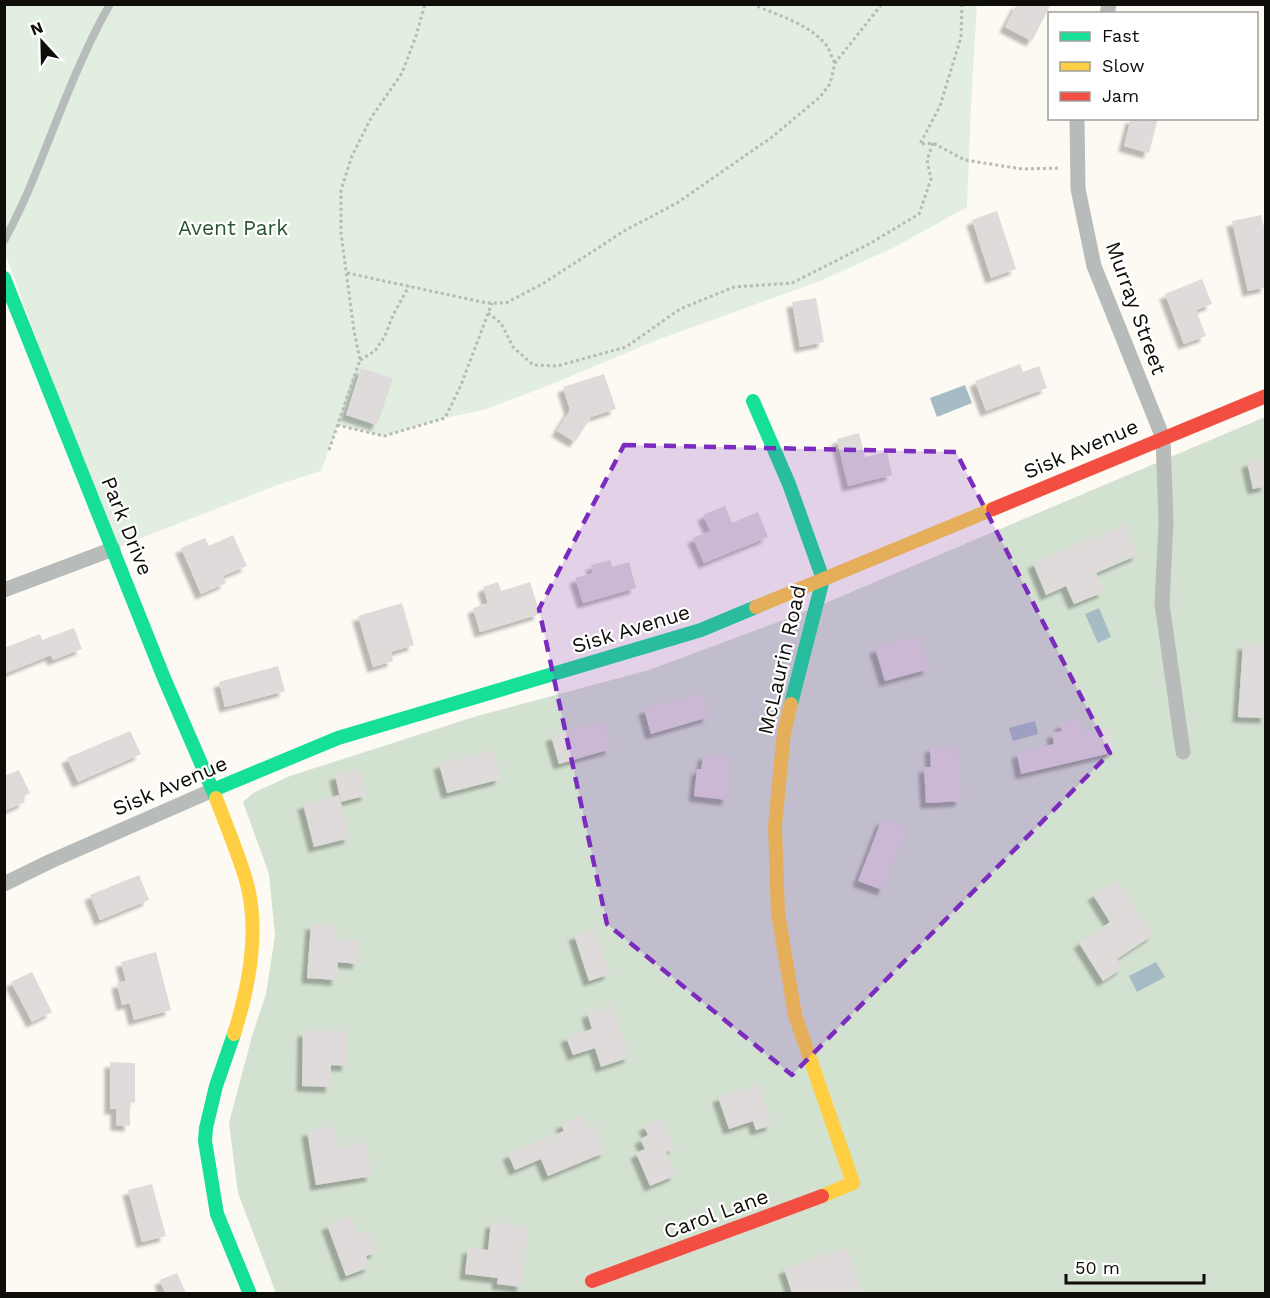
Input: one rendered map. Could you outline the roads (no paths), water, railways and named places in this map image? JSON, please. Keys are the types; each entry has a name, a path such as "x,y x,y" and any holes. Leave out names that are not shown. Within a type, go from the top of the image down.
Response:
{"street":[{"name":"Murray Street","path":"1077,120 1078,189 1094,266 1163,438 1166,522 1162,604 1183,752"},
{"name":"Park Drive","path":"4,278 164,678 213,790 247,882 253,929 251,966 238,1021 216,1086 205,1141 217,1214 250,1293"},
{"name":"Sisk Avenue","path":"4,884 213,790 338,738 701,630 1266,396"},
{"name":"McLaurin Road","path":"753,402 789,484 823,579 784,732 775,826 778,913 795,1015 853,1183"},
{"path":"4,590 113,549"},
{"name":"Carol Lane","path":"592,1281 798,1206 853,1183"}],"lane":[{"path":"4,241 32,185 89,41 110,4"}],"water":[{"path":"965,385 972,403 937,417 930,398"},
{"path":"1099,608 1111,637 1098,643 1085,614"},
{"path":"1035,721 1038,734 1013,741 1009,728"},
{"path":"1156,962 1165,977 1137,992 1129,976"}],"park label":[{"name":"Avent Park","path":"233,228"}]}
